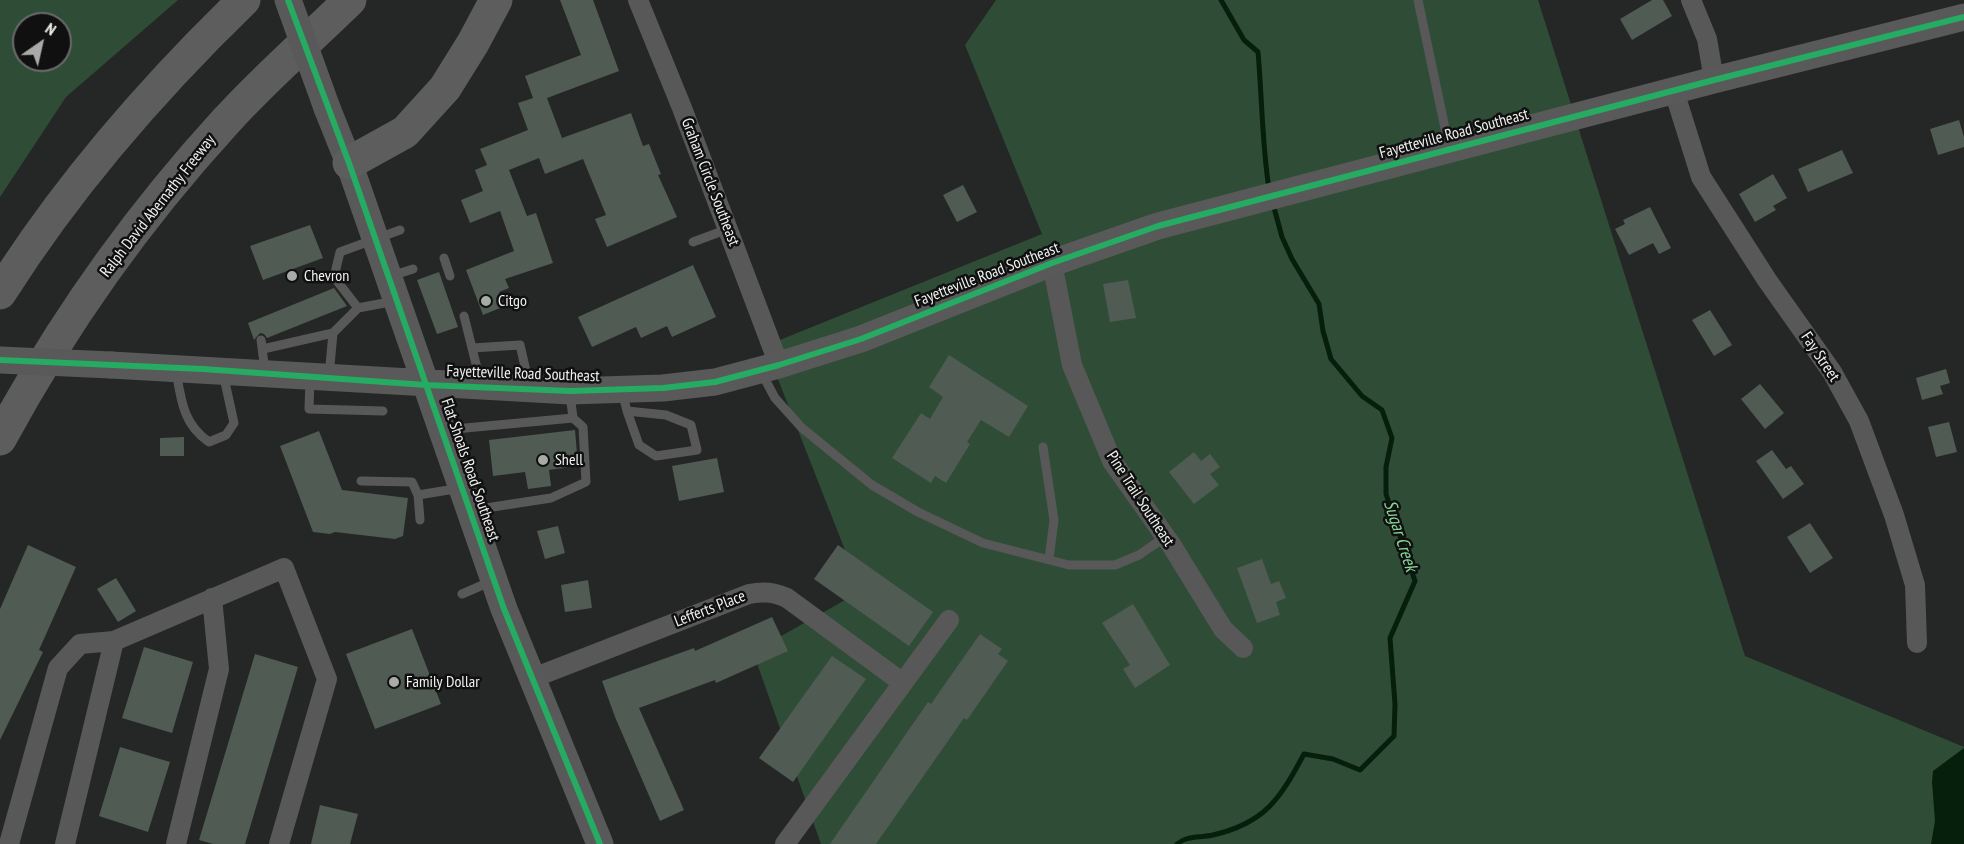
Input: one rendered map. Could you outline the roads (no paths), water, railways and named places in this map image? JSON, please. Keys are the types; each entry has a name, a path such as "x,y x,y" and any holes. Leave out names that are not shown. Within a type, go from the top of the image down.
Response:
{"highway":[{"path":"0,293 46,224 133,114 244,0"},
{"name":"Ralph David Abernathy Freeway","path":"0,439 21,399 68,324 172,182 228,119 350,0"},
{"path":"349,163 405,132 445,88 473,44 496,0"}],"street":[{"name":"Flat Shoals Road Southeast","path":"288,0 349,163 387,234 426,385 495,580 600,844"},
{"name":"Graham Circle Southeast","path":"638,0 728,229 769,368"},
{"path":"1691,0 1707,39 1714,80"},
{"name":"Fayetteville Road Southeast","path":"0,360 223,370 263,354 320,377 531,390 571,404 624,400 663,388 714,381 769,368 861,339 1052,263 1158,226 1674,90 1964,17"},
{"name":"Fay Street","path":"1674,90 1701,177 1767,280 1832,372 1859,421 1894,515 1915,585 1917,644"},
{"name":"Pine Trail Southeast","path":"1052,263 1072,365 1112,461 1166,537 1223,629 1244,648"},
{"path":"9,844 58,668 80,644 114,641 284,568 327,680 279,844"},
{"name":"Lefferts Place","path":"533,678 749,594 763,591 787,598 903,683"},
{"path":"177,844 219,669 212,598"},
{"path":"784,844 949,620"},
{"path":"65,844 114,641"}],"lane":[{"path":"1418,0 1449,149"},
{"path":"693,242 728,229"},
{"path":"357,308 334,278 340,252 387,234"},
{"path":"444,258 450,276"},
{"path":"383,411 309,409 333,333 357,308 399,282"},
{"path":"464,316 482,387"},
{"path":"263,354 333,333"},
{"path":"472,348 520,345 531,390"},
{"path":"176,368 187,418 195,432 209,442 226,435 234,423 223,370"},
{"path":"769,368 775,398 802,428 872,485 918,513 983,543 1069,565 1115,565 1139,555 1166,537"},
{"path":"624,400 691,425 697,450 656,456 639,445 624,400"},
{"path":"418,495 466,499 551,498 586,482 583,426 571,404 442,430"},
{"path":"1043,447 1054,519 1049,560"},
{"path":"361,481 412,482 418,495 420,520"},
{"path":"462,594 495,580"}],"waterway":[{"name":"Sugar Creek","path":"1221,0 1244,40 1258,52 1263,138 1269,189"},
{"name":"Sugar Creek","path":"1177,844 1189,838 1231,830 1258,816 1269,807 1287,784 1304,754 1333,759 1360,770 1394,736 1395,704 1390,638 1415,581 1386,494 1386,467 1392,438 1382,410 1362,396 1331,359 1323,331 1319,304 1292,259 1282,237 1273,204"}],"place":[{"name":"Chevron","path":"292,276"},
{"name":"Citgo","path":"486,301"},
{"name":"Shell","path":"543,460"},
{"name":"Family Dollar","path":"394,682"}]}
